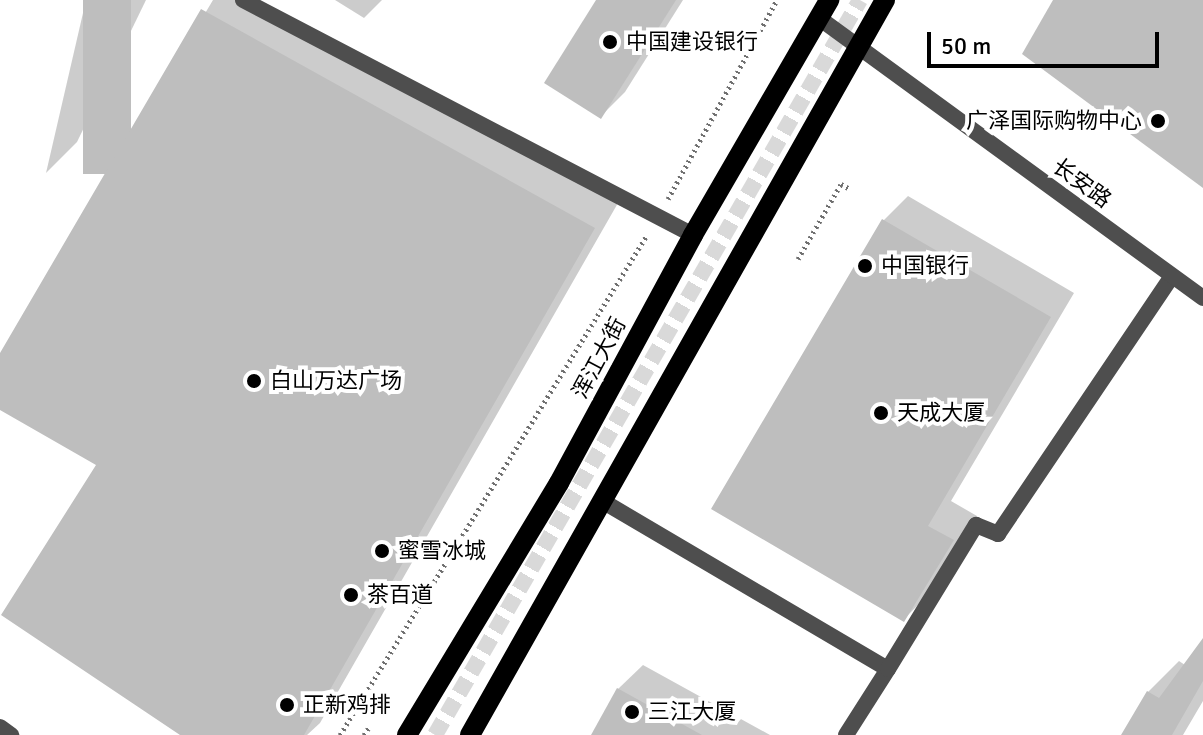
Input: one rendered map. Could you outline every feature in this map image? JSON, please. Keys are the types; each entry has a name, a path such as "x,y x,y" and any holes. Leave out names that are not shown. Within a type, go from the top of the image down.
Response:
{"main road":[{"path":"470,735 885,0"},
{"name":"浑江大街","path":"407,735 559,483 693,235 824,9"}],"street":[{"path":"243,0 693,235"},
{"name":"长安路","path":"824,9 858,47 1203,298"},
{"path":"846,735 976,525 998,534 1172,276"},
{"path":"604,502 888,669"},
{"path":"0,727 11,735"}],"path":[{"path":"340,735 658,217 777,0"},
{"path":"798,259 841,184 850,189"},
{"path":"364,735 369,727"}],"building":[{"path":"83,0 131,0 131,174 83,174"},
{"name":"中国建设银行","path":"596,0 676,0 601,119 544,83"},
{"name":"广泽国际购物中心","path":"1053,0 1203,0 1203,188 1022,54"},
{"name":"白山万达广场","path":"201,9 595,228 304,735 180,735 1,615 96,465 0,410 0,353"},
{"name":"天成大厦","path":"882,219 1051,317 928,526 954,540 904,622 711,509"},
{"path":"1203,638 1203,681 1172,735 1121,735 1147,691 1159,698"},
{"name":"三江大厦","path":"617,688 702,735 591,735"}],"tunnel":[{"path":"435,735 860,0"}],"place":[{"name":"中国建设银行","path":"610,42"},
{"name":"广泽国际购物中心","path":"1158,121"},
{"name":"中国银行","path":"865,266"},
{"name":"白山万达广场","path":"254,381"},
{"name":"天成大厦","path":"881,413"},
{"name":"蜜雪冰城","path":"382,551"},
{"name":"茶百道","path":"351,595"},
{"name":"正新鸡排","path":"287,705"},
{"name":"三江大厦","path":"632,712"}]}
